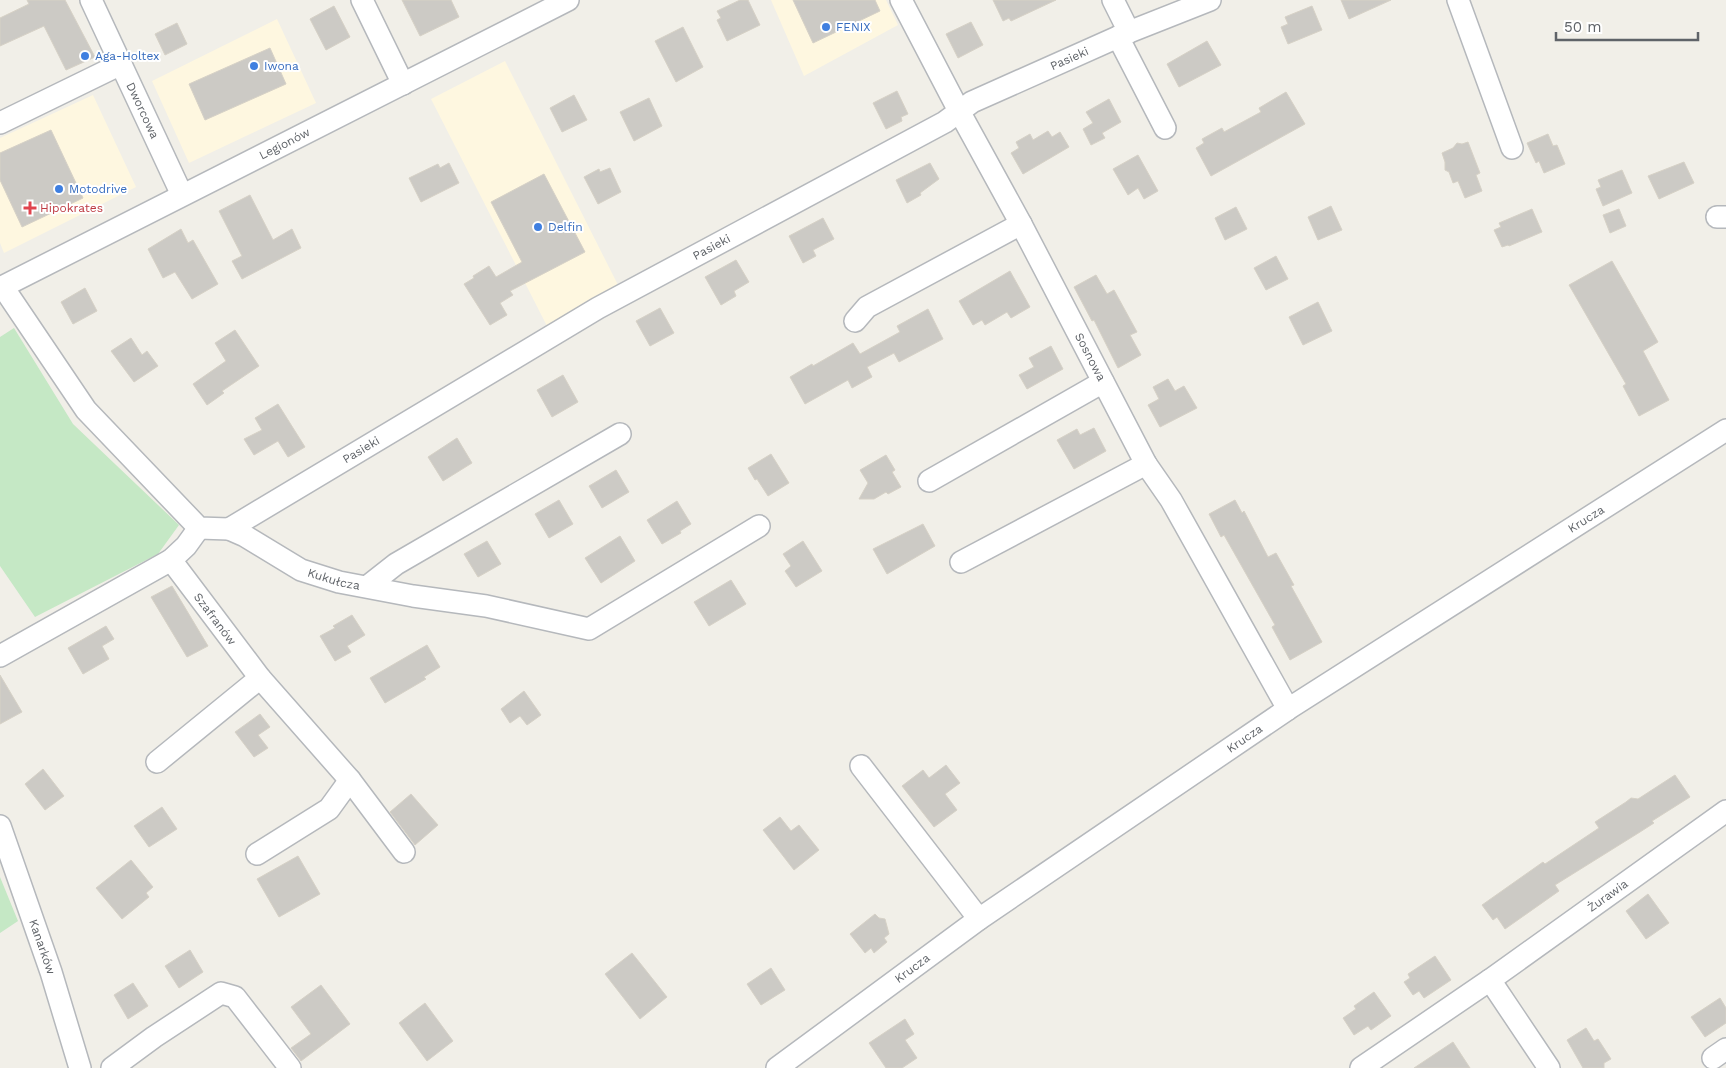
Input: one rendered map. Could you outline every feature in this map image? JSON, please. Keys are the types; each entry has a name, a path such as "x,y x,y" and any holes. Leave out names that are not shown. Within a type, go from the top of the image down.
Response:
{"street":[{"name":"Dworcowa","path":"91,0 182,195"},
{"path":"362,0 403,84"},
{"name":"Legionów","path":"2,287 568,0"},
{"name":"Sosnowa","path":"901,0 1021,224 1146,464 1170,500 1288,709"},
{"path":"1113,0 1123,34 1165,128"},
{"name":"Pasieki","path":"229,529 598,308 945,122 972,102 1123,34 1210,0"},
{"path":"1458,0 1512,148"},
{"path":"0,122 121,64"},
{"path":"855,321 867,307 1021,224"},
{"path":"0,656 171,560 186,546 199,528 86,410 2,287"},
{"path":"930,481 1103,382"},
{"name":"Krucza","path":"777,1068 979,919 1288,709 1726,430"},
{"path":"368,586 396,564 620,434"},
{"path":"961,562 1146,464"},
{"name":"Kukułcza","path":"199,528 229,529 245,536 301,570 339,582 413,596 486,606 589,629 759,526"},
{"name":"Szafranów","path":"171,560 260,678 350,780 404,852"},
{"path":"157,762 260,678"},
{"path":"861,766 979,919"},
{"path":"257,854 329,809 350,780"},
{"name":"Żurawia","path":"1362,1068 1490,980 1726,811"},
{"name":"Kanarków","path":"0,826 51,972 80,1068"},
{"path":"1490,980 1549,1068"},
{"path":"112,1068 221,993 236,997 290,1068"}],"shaded area":[{"path":"771,0 886,0 898,25 804,76"},
{"path":"277,19 316,103 189,163 152,81"},
{"path":"505,61 618,285 547,326 431,99"},
{"path":"93,95 136,187 4,253 0,243 0,138"}],"green space":[{"path":"14,328 73,424 179,525 158,554 35,617 0,566 0,337"},
{"path":"0,877 18,921 0,933"}],"building":[{"path":"27,0 65,0 95,57 66,70 44,26 0,46 0,18 29,4"},
{"path":"402,0 451,0 459,17 420,36"},
{"path":"740,0 748,0 760,25 727,41 717,20 721,18 717,11"},
{"name":"FENIX","path":"793,0 875,0 880,11 813,43"},
{"path":"993,0 1056,0 1011,21 1009,18 1003,21"},
{"path":"1341,0 1391,0 1349,19"},
{"path":"334,6 350,37 326,50 310,19"},
{"path":"1312,6 1322,30 1288,44 1281,27 1288,24 1285,17"},
{"path":"971,22 983,45 958,58 946,34"},
{"path":"177,23 187,44 165,55 155,34"},
{"path":"683,27 703,67 676,82 655,41"},
{"path":"1207,41 1221,65 1179,87 1167,64"},
{"name":"Iwona","path":"270,48 286,84 205,120 189,84"},
{"path":"897,91 908,114 901,117 902,121 886,129 873,103"},
{"path":"1286,92 1305,124 1211,176 1196,148 1204,143 1202,139 1222,128 1224,132 1261,112 1259,108"},
{"path":"574,95 587,120 562,132 550,108"},
{"path":"649,98 662,126 634,141 620,112"},
{"path":"1109,99 1121,122 1102,133 1105,138 1091,145 1083,129 1093,123 1086,112"},
{"path":"51,130 83,198 22,227 0,180 0,153"},
{"path":"1048,131 1052,137 1060,132 1069,147 1023,174 1011,153 1019,148 1016,142 1030,134 1033,140"},
{"path":"1548,134 1553,146 1557,145 1565,164 1544,173 1539,161 1536,163 1527,143"},
{"path":"1468,142 1480,173 1476,175 1482,191 1465,198 1458,181 1453,183 1449,172 1445,170 1442,153 1453,148 1457,143"},
{"path":"1138,155 1158,191 1144,199 1138,188 1128,195 1113,169"},
{"path":"1684,162 1694,183 1659,199 1648,176"},
{"path":"449,163 459,183 421,202 409,178 438,164 440,168"},
{"path":"930,163 939,179 920,193 921,195 907,203 896,180"},
{"path":"610,168 621,192 598,204 584,177 599,169 600,172"},
{"path":"1622,170 1632,193 1603,206 1596,189 1601,187 1598,180"},
{"name":"Delfin","path":"544,174 585,252 510,291 513,295 500,303 507,315 490,325 464,284 489,266 496,277 522,262 491,202"},
{"path":"250,195 273,240 292,229 301,248 242,279 232,261 242,256 219,211"},
{"path":"1331,206 1342,230 1318,240 1308,217"},
{"path":"1236,207 1247,229 1225,240 1215,218"},
{"path":"1532,209 1542,232 1509,246 1502,247 1494,230 1501,227 1499,223"},
{"path":"1619,209 1626,226 1610,233 1603,215"},
{"path":"823,218 834,239 813,250 816,256 803,263 789,236"},
{"path":"181,229 188,243 193,240 218,284 192,299 175,272 163,278 148,249"},
{"path":"1276,256 1288,279 1266,290 1254,268"},
{"path":"736,260 749,282 734,291 736,296 721,305 705,277"},
{"path":"1612,261 1658,342 1643,351 1669,400 1639,416 1623,386 1626,384 1569,285"},
{"path":"1010,271 1030,307 1011,318 1007,312 985,325 982,320 973,325 959,301"},
{"path":"1096,275 1107,294 1114,290 1137,332 1130,335 1141,355 1118,368 1094,320 1092,321 1074,287"},
{"path":"85,288 97,311 73,324 61,302"},
{"path":"1318,302 1332,331 1303,345 1289,317"},
{"path":"660,308 674,333 650,346 636,321"},
{"path":"928,309 943,339 899,362 894,353 867,367 872,377 852,388 848,380 805,404 790,377 853,343 860,354 900,332 897,326"},
{"path":"235,330 259,366 222,391 224,393 207,405 193,384 226,361 215,343"},
{"path":"131,338 142,355 147,351 158,366 134,382 111,351"},
{"path":"1051,346 1063,369 1027,389 1019,375 1034,367 1029,358"},
{"path":"563,375 578,402 552,417 537,390"},
{"path":"1168,379 1175,391 1184,386 1197,408 1160,427 1148,405 1159,399 1153,387"},
{"path":"278,404 305,447 288,457 278,441 254,455 244,439 262,430 255,418"},
{"path":"1094,428 1106,451 1074,469 1057,440 1077,429 1080,435"},
{"path":"457,438 472,463 443,481 428,457"},
{"path":"771,454 789,483 768,496 748,468"},
{"path":"886,455 895,470 892,472 901,487 888,494 886,492 874,499 859,499 868,483 860,470"},
{"path":"616,470 629,492 602,508 589,486"},
{"path":"559,500 573,524 549,538 535,514"},
{"path":"1235,500 1242,513 1244,511 1268,557 1276,553 1294,585 1291,586 1322,642 1290,660 1272,627 1275,625 1224,535 1221,537 1209,514"},
{"path":"677,501 691,524 680,531 681,533 662,544 647,520"},
{"path":"923,524 935,546 887,574 873,549"},
{"path":"620,536 635,561 601,583 585,558"},
{"path":"487,541 501,564 478,577 464,554"},
{"path":"803,541 822,571 796,587 785,571 791,566 783,554"},
{"path":"731,580 746,604 709,626 694,602"},
{"path":"172,586 208,646 187,657 151,597"},
{"path":"352,615 365,635 347,646 351,652 335,661 320,636 335,628 333,626"},
{"path":"106,626 114,639 102,646 109,659 83,674 68,648"},
{"path":"427,645 440,667 424,677 426,679 385,703 370,678"},
{"path":"0,675 22,712 0,724"},
{"path":"524,691 541,715 527,725 520,716 510,723 501,709"},
{"path":"260,714 270,727 258,735 268,748 254,757 235,732"},
{"path":"946,765 960,783 945,794 957,810 934,827 902,786 923,770 929,778"},
{"path":"43,769 64,796 45,810 25,784"},
{"path":"1675,775 1690,797 1652,821 1654,823 1555,885 1559,891 1505,929 1497,917 1493,920 1482,905 1543,862 1545,864 1599,828 1595,822 1631,798 1638,799"},
{"path":"411,794 438,825 415,845 390,812"},
{"path":"162,807 177,829 149,847 134,826"},
{"path":"780,817 791,831 799,825 819,850 794,870 763,830"},
{"path":"298,856 320,894 279,917 257,879"},
{"path":"131,860 153,887 146,893 149,897 122,919 96,888"},
{"path":"1648,894 1669,923 1646,939 1626,911"},
{"path":"875,914 879,918 885,919 889,934 884,938 887,942 874,953 871,948 865,953 850,934"},
{"path":"190,950 203,972 179,988 165,966"},
{"path":"632,953 667,997 640,1019 605,974"},
{"path":"1435,956 1451,980 1424,998 1419,991 1413,995 1404,982 1410,978 1408,974"},
{"path":"771,968 785,990 761,1005 747,984"},
{"path":"133,983 148,1006 128,1019 114,995"},
{"path":"321,985 350,1024 301,1061 291,1048 311,1034 291,1007"},
{"path":"1374,992 1391,1016 1371,1030 1368,1026 1354,1035 1343,1018 1356,1009 1354,1006"},
{"path":"1720,998 1726,1008 1726,1023 1705,1037 1691,1017"},
{"path":"425,1003 453,1041 427,1061 399,1023"},
{"path":"905,1019 914,1034 905,1040 917,1058 902,1068 886,1068 869,1043"},
{"path":"1586,1028 1594,1041 1598,1039 1611,1059 1604,1063 1604,1068 1583,1068 1567,1040"},
{"path":"1453,1042 1470,1068 1414,1068"}],"place":[{"name":"FENIX","path":"826,27"},
{"name":"Aga-Holtex","path":"85,56"},
{"name":"Iwona","path":"254,66"},
{"name":"Motodrive","path":"59,189"},
{"name":"Hipokrates","path":"30,208"},
{"name":"Delfin","path":"538,227"}]}
